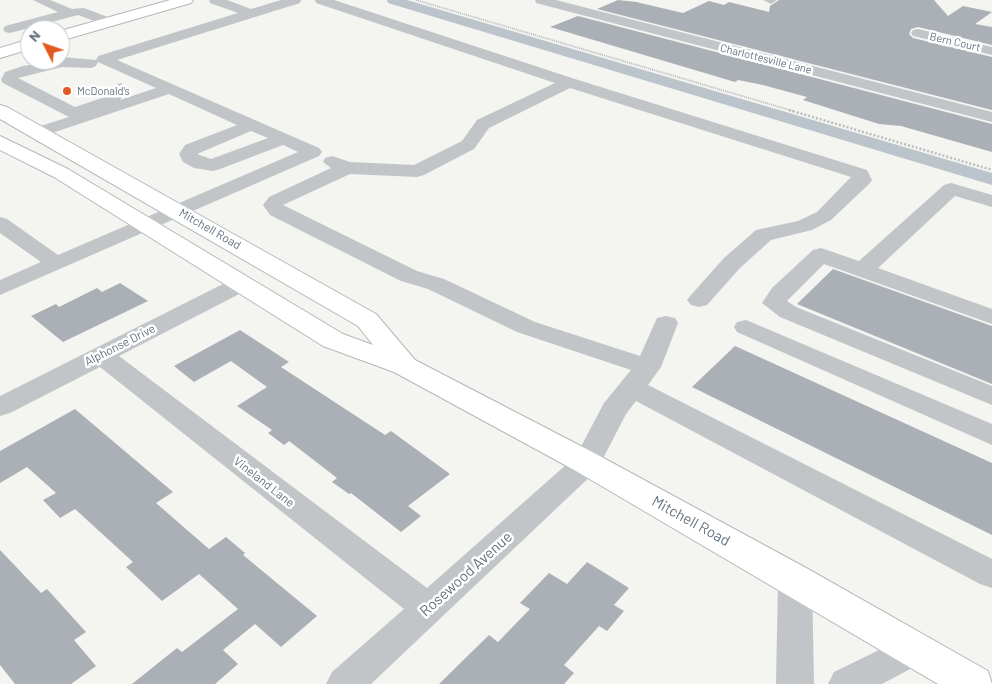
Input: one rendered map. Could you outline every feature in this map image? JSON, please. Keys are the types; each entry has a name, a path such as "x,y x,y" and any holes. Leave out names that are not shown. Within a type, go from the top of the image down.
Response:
{"main road":[{"path":"70,33 186,0"},
{"path":"0,53 20,47"},
{"name":"Mitchell Road","path":"0,111 40,132 367,320 404,366"},
{"name":"Mitchell Road","path":"0,142 61,172 333,340 404,366 587,463 795,580 974,684"}],"street":[{"path":"39,0 71,13"},
{"path":"215,0 251,13"},
{"path":"98,69 251,13 294,0"},
{"path":"321,0 569,82 850,168 860,174 862,180 824,216 805,226 764,236 732,263 699,300"},
{"name":"Charlottesville Lane","path":"541,0 992,117"},
{"path":"562,6 578,0"},
{"path":"5,27 80,11 108,22"},
{"path":"5,27 20,34"},
{"name":"Bern Court","path":"918,34 992,50"},
{"path":"147,79 120,88 111,100 74,113 9,80 11,75 62,62 147,79 347,168 417,171 468,145 484,124 490,120 569,82"},
{"path":"98,69 120,88"},
{"path":"40,132 169,89"},
{"path":"144,98 192,114 233,132"},
{"path":"251,125 191,149 188,154 190,158 201,164 213,165 283,139"},
{"path":"0,288 56,262 313,152"},
{"path":"347,168 276,201 273,205 277,211 400,272 436,284 526,327 640,377 992,574"},
{"path":"864,269 951,189 992,201"},
{"path":"0,223 56,262"},
{"path":"989,312 821,255 780,293 774,303 788,312 992,396"},
{"name":"Alphonse Drive","path":"0,407 241,284"},
{"path":"587,463 614,410 640,377 666,323"},
{"path":"746,328 992,434"},
{"name":"Vineland Lane","path":"101,355 428,608"},
{"name":"Rosewood Avenue","path":"345,684 587,463"},
{"path":"795,580 796,684"},
{"path":"846,684 914,649"}],"path":[{"path":"416,0 992,170"}],"building":[{"path":"618,0 636,2 683,13 709,1 724,5 729,2 769,12 770,6 779,0 934,0 948,16 963,6 992,12 975,24 992,27 992,45 918,27 911,29 909,34 913,38 992,57 992,110 597,9"},
{"path":"578,16 992,124 992,152 901,126 879,124 803,100 807,97 763,85 738,80 735,82 550,27"},
{"path":"833,269 992,326 992,384 797,304"},
{"path":"120,283 148,301 63,342 31,316 56,304 59,307 97,288 102,292"},
{"path":"240,330 289,362 281,367 385,435 391,431 450,474 408,506 421,516 401,532 351,493 349,494 332,482 337,478 289,441 284,445 268,433 272,430 237,406 267,387 231,361 194,382 174,366"},
{"path":"735,346 992,463 992,535 692,387"},
{"path":"75,409 173,492 156,503 209,549 226,537 245,553 243,555 317,616 281,647 255,624 223,650 238,664 215,684 132,684 177,648 182,652 238,609 199,574 162,601 126,567 133,562 75,509 60,518 43,500 56,493 27,467 0,483 0,451"},
{"path":"0,550 41,593 47,589 86,632 74,640 96,666 71,684 15,684 0,665"},
{"path":"587,562 629,588 614,605 624,611 607,631 599,626 564,665 574,673 564,684 439,684 489,635 498,642 530,609 520,603 549,573 567,584"}],"waterway":[{"path":"393,0 992,179"}],"place":[{"name":"McDonald's","path":"67,91"}]}
